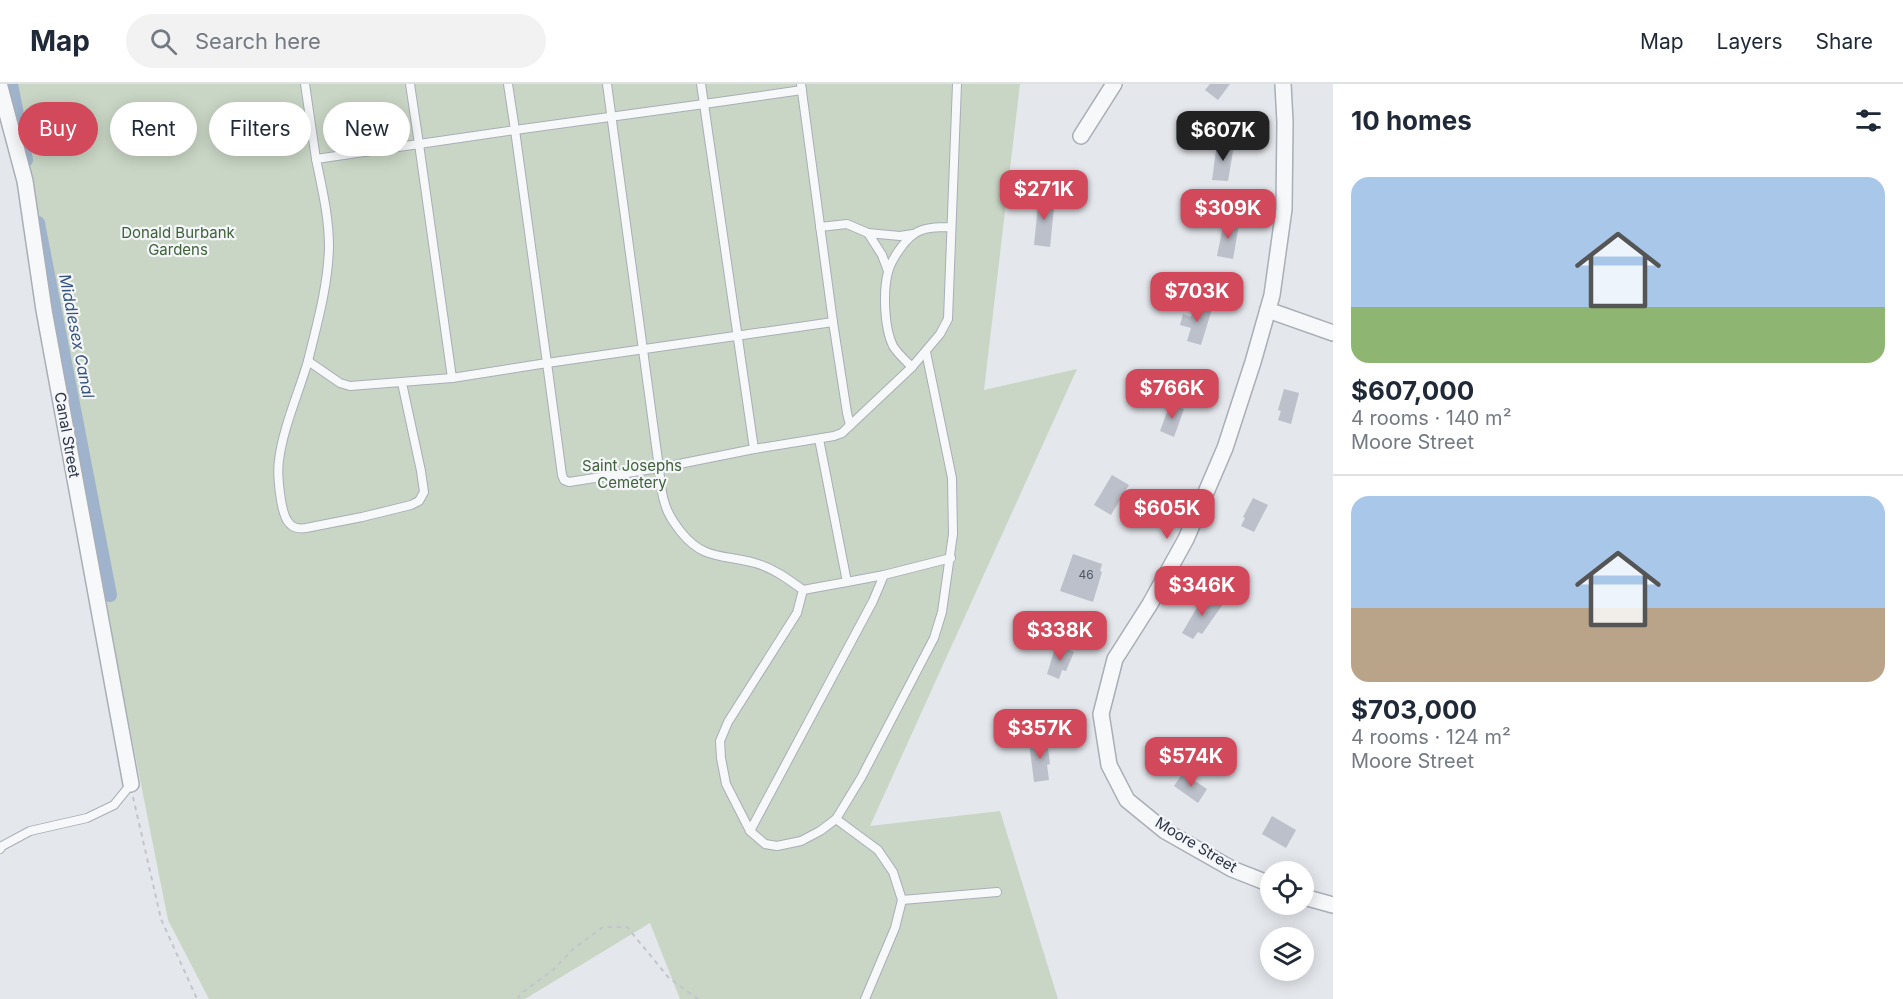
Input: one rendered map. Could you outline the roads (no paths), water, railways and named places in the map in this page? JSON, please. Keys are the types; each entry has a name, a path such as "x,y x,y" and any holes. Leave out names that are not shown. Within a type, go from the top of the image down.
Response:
{"street":[{"path":"1082,136 1114,84"},
{"name":"Moore Street","path":"1260,880 1232,869 1165,831 1127,800 1109,765 1101,714 1115,659 1150,604 1186,539 1225,448 1268,310 1284,209 1283,84"},
{"name":"Canal Street","path":"0,87 25,181 44,310 130,784"},
{"path":"1268,310 1333,333"},
{"path":"1314,900 1333,905"}],"lane":[{"path":"305,84 326,213 329,246 320,310 308,361 282,442 278,462 282,507 289,523 298,529 362,517 419,501 424,492 421,471 402,383"},
{"path":"410,84 452,378"},
{"path":"508,84 564,480 569,482 658,468 842,433 926,352 948,319 957,84"},
{"path":"607,84 658,468 664,503 671,519 687,539 701,551 756,563 788,579 803,590 884,575 951,558"},
{"path":"702,84 754,449"},
{"path":"316,159 704,104 802,87 833,322 850,425"},
{"path":"820,227 847,224 868,233 900,236 923,230 950,227"},
{"path":"868,233 882,255 888,271 886,317 888,332 893,347 912,366"},
{"path":"888,271 895,257 913,234"},
{"path":"308,361 340,383 350,386 402,383 452,378 833,322"},
{"path":"803,590 797,613 728,722 720,741 726,784 750,831 765,844 777,846 801,841 836,819 861,778 934,639 942,612 951,558 952,478 926,352"},
{"path":"819,439 847,582"},
{"path":"750,831 873,601 884,575"},
{"path":"0,849 30,831 87,818 114,805 130,784"},
{"path":"836,819 878,850 893,872 902,900 895,928 865,999"},
{"path":"902,900 997,892"}],"waterway":[{"name":"Middlesex Canal","path":"11,84 26,160"},
{"name":"Middlesex Canal","path":"38,223 110,595"}],"park label":[{"name":"Donald Burbank Gardens","path":"178,242"},
{"name":"Saint Josephs Cemetery","path":"632,474"}]}
